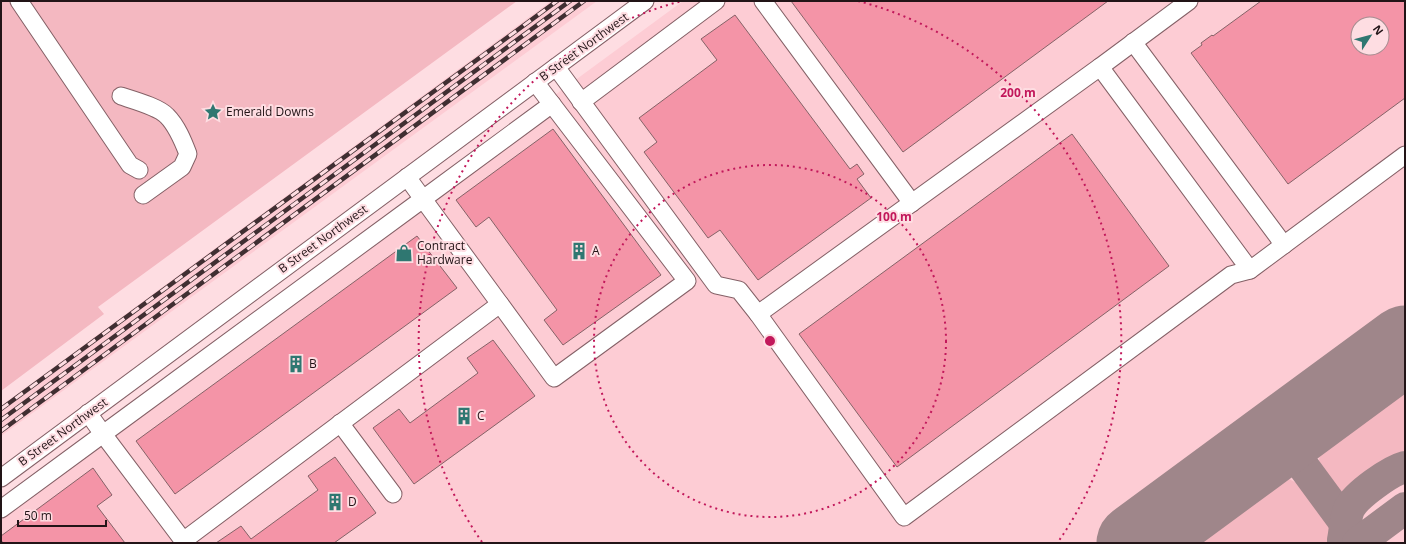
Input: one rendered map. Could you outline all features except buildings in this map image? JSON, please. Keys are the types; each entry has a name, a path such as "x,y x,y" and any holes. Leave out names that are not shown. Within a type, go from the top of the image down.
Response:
{"street":[{"path":"18,1 130,165 139,170"},
{"name":"B Street Northwest","path":"1,478 645,1"},
{"path":"581,102 716,1"},
{"path":"763,1 912,203"},
{"path":"758,314 1100,67 1179,4"},
{"path":"1133,42 1284,245"},
{"path":"556,67 716,285 739,290 758,314 904,517 1231,275 1250,270 1405,155"},
{"path":"1100,67 1250,270"},
{"path":"407,177 554,378 687,281 535,82"},
{"path":"121,96 147,105 166,115 183,140 188,154 182,167 143,195"},
{"path":"1,509 552,104"},
{"path":"88,413 184,542 340,423 500,304"},
{"path":"340,423 393,494"}],"shaded area":[{"name":"Emerald Downs","path":"1,1 517,1 98,307 104,314 1,391"},
{"path":"551,1 597,1 1,436 1,406"},
{"path":"683,1 1405,1 1405,543 1,543 1,502"},
{"path":"1405,373 1405,458 1399,460 1345,498 1334,492 1325,477 1319,460 1321,443 1328,432"},
{"path":"1282,476 1302,487 1319,505 1331,528 1333,536 1332,543 1175,543 1258,484"}],"taxiway":[{"path":"1281,436 1359,542"},
{"path":"1343,540 1349,509 1353,503 1374,484 1391,473 1405,467"},
{"path":"1358,543 1405,508"}],"runway":[{"path":"1136,543 1405,345"}],"railway":[{"path":"1,409 557,1"},
{"path":"1,420 570,1"},
{"path":"1,431 584,1"}],"place":[{"name":"Emerald Downs","path":"213,112"},
{"name":"A","path":"579,251"},
{"name":"Contract Hardware","path":"404,253"},
{"name":"B","path":"296,364"},
{"name":"C","path":"464,416"},
{"name":"D","path":"335,502"}]}
